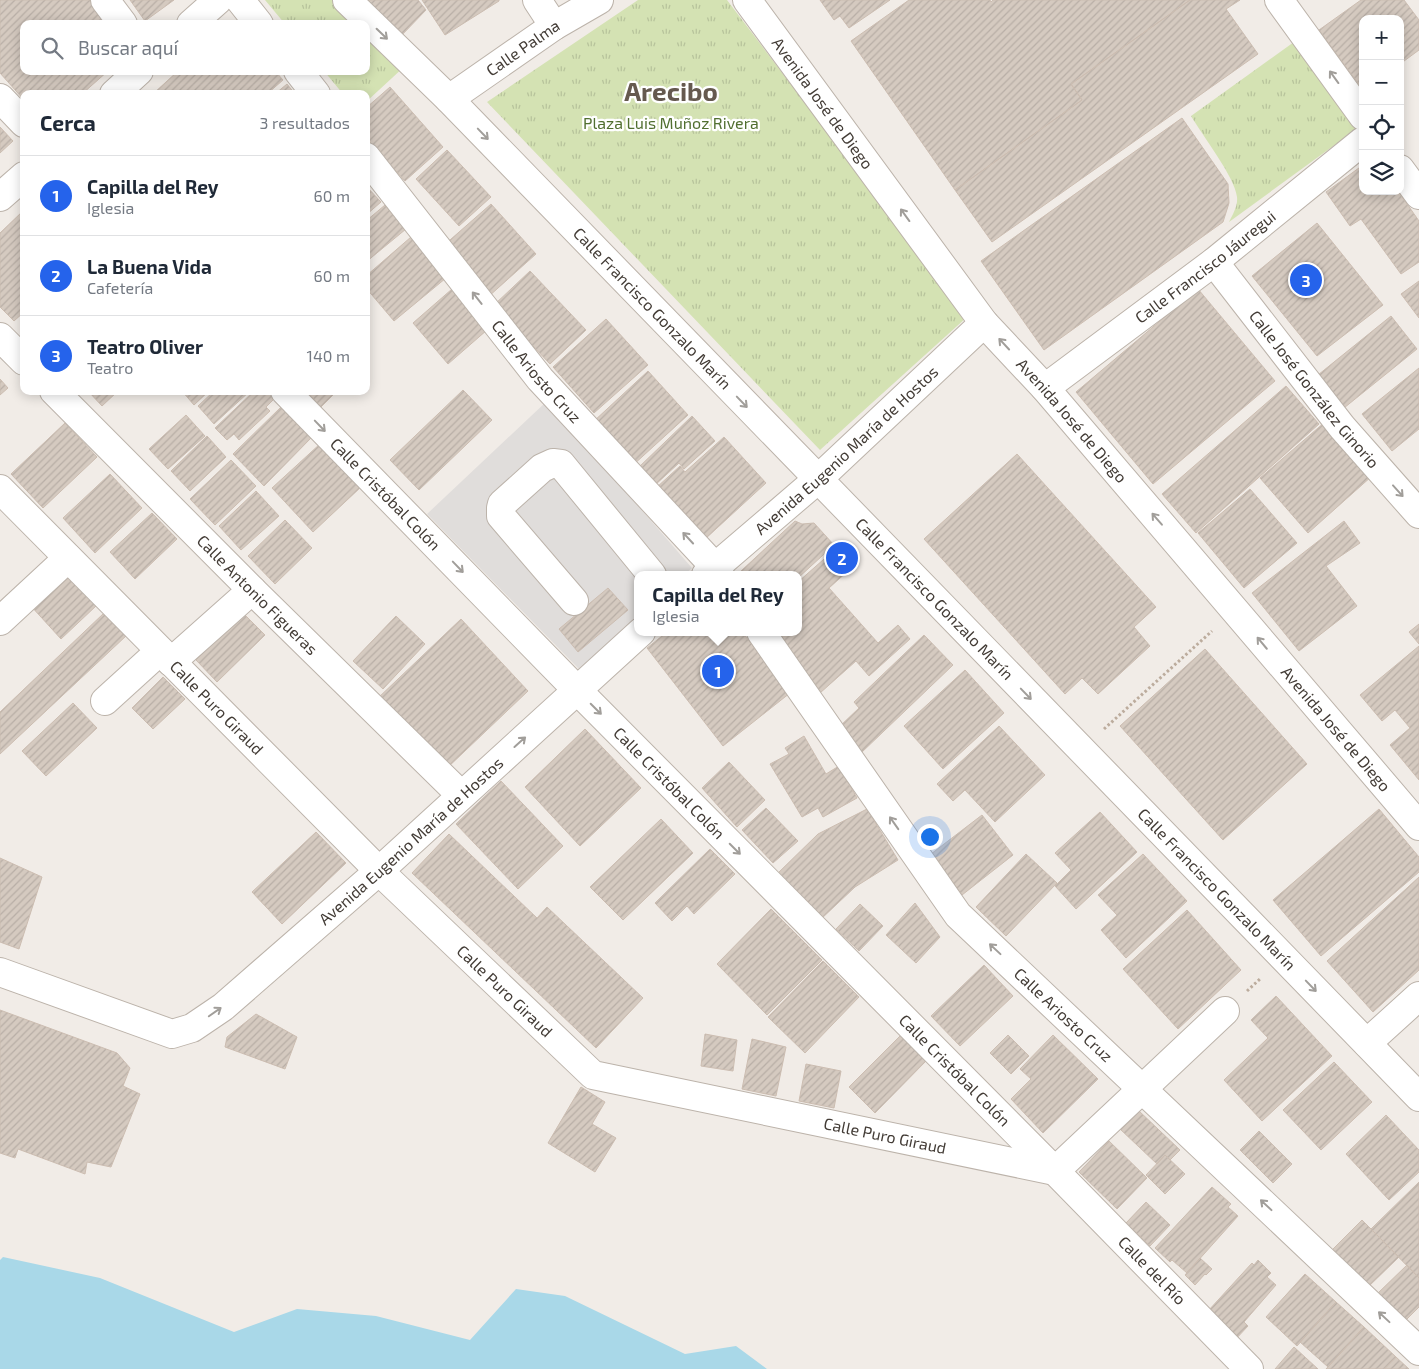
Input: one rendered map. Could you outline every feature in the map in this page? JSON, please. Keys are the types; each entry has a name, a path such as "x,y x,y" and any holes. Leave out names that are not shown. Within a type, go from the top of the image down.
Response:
{"street":[{"path":"105,0 120,20"},
{"path":"196,20 218,0"},
{"path":"240,0 256,20"},
{"name":"Calle Francisco Gonzalo Marín","path":"347,0 368,20"},
{"path":"537,0 554,26"},
{"name":"Calle Palma","path":"449,99 554,26 598,0"},
{"name":"Avenida José de Diego","path":"747,0 984,323 1045,388 1419,826"},
{"path":"1279,0 1359,110"},
{"name":"Calle Francisco Gonzalo Marín","path":"370,22 449,99 817,480 1419,1097"},
{"path":"118,90 135,75"},
{"path":"301,75 313,90"},
{"path":"0,98 20,119"},
{"name":"Calle Francisco Jáuregui","path":"1045,388 1214,262 1359,144"},
{"name":"Calle Ariosto Cruz","path":"370,161 540,379 713,571"},
{"path":"1404,174 1419,195"},
{"path":"0,197 20,180"},
{"name":"Calle José González Ginorio","path":"1214,262 1342,427 1419,514"},
{"name":"Avenida Eugenio María de Hostos","path":"715,571 817,480 984,323"},
{"path":"0,337 20,357"},
{"name":"Calle Antonio Figueras","path":"58,395 461,796"},
{"name":"Calle Cristóbal Colón","path":"290,395 577,690 1055,1171"},
{"path":"574,601 501,516 502,504 542,468 552,464 561,464 649,571"},
{"name":"Calle Puro Giraud","path":"0,489 379,871 592,1075 1055,1171"},
{"path":"0,621 68,558"},
{"path":"106,701 252,590"},
{"name":"Avenida Eugenio María de Hostos","path":"0,972 172,1034 192,1028 223,1007 379,871 637,636"},
{"name":"Calle Ariosto Cruz","path":"764,636 958,915 1419,1351"},
{"path":"1367,1043 1419,996"},
{"path":"1055,1171 1225,1011"},
{"name":"Calle del Río","path":"1055,1171 1249,1369"}],"path":[{"path":"1081,750 1235,610"},
{"path":"1225,1011 1284,958"}],"green space":[{"path":"265,0 339,0 359,20 282,20"},
{"name":"Plaza Luis Muñoz Rivera","path":"638,0 727,0 967,317 820,450 487,102"},
{"path":"370,31 405,66 370,98 370,90 340,90 327,75 370,75"},
{"path":"1294,42 1358,128 1229,222 1237,204 1235,189 1231,179 1191,116"}],"shaded area":[{"path":"547,401 692,568 689,571 634,571 634,621 580,670 427,514"}],"water":[{"path":"3,1257 100,1278 234,1332 297,1309 376,1316 470,1340 516,1289 565,1296 685,1354 736,1346 767,1369 0,1369 0,1260"}],"building":[{"path":"0,0 94,0 112,20 20,20 20,75 103,75 87,90 20,90 20,96 0,73"},
{"path":"130,0 174,0 146,20 144,20"},
{"path":"364,0 418,0 426,10 399,38"},
{"path":"422,0 499,0 499,1 445,35"},
{"path":"820,0 890,0 849,28 840,16 834,20"},
{"path":"909,0 990,0 991,2 993,0 1190,0 1071,84 1082,100 955,190 851,41"},
{"path":"1190,0 1240,0 1226,9 1258,54 992,242 955,190 1082,100 1071,84"},
{"path":"1361,0 1404,0 1419,20 1419,50 1404,61 1404,15 1359,15 1359,85 1319,30"},
{"path":"174,75 279,75 283,80 272,90 157,90"},
{"path":"287,84 292,90 280,90"},
{"path":"390,87 443,147 405,181 370,142 370,104"},
{"path":"1182,118 1228,184 1229,203 1223,222 1044,350 981,261"},
{"path":"0,127 13,141 0,153"},
{"path":"447,150 491,197 459,226 416,179"},
{"path":"1359,168 1359,195 1401,195 1419,221 1419,262 1401,274 1361,219 1350,226 1326,192"},
{"path":"370,190 381,202 370,212"},
{"path":"491,204 536,254 488,297 442,247"},
{"path":"385,205 406,229 370,259 370,218"},
{"path":"20,214 20,316 14,321 0,307 0,233"},
{"path":"1317,223 1383,305 1317,356 1252,276"},
{"path":"411,237 446,278 394,321 370,293 370,273"},
{"path":"530,271 586,330 550,364 494,305"},
{"path":"1419,281 1419,318 1401,294"},
{"path":"452,289 487,330 448,364 413,323"},
{"path":"1198,289 1275,381 1153,484 1076,392"},
{"path":"1391,316 1417,349 1339,412 1313,379"},
{"path":"606,319 648,365 594,413 553,367"},
{"path":"1419,368 1419,429 1392,451 1362,414"},
{"path":"648,371 688,415 632,466 593,422"},
{"path":"0,379 8,388 0,395"},
{"path":"1286,386 1319,424 1196,533 1162,494"},
{"path":"463,390 492,420 419,490 390,460"},
{"path":"92,395 114,395 102,406"},
{"path":"185,395 205,395 194,405"},
{"path":"210,395 246,395 214,424 198,406"},
{"path":"250,395 272,395 275,398 266,407 270,411 239,440 234,434 227,440 215,428"},
{"path":"310,395 333,395 321,407"},
{"path":"281,407 311,438 264,486 233,454"},
{"path":"186,415 205,436 168,469 149,449"},
{"path":"692,416 715,441 684,469 679,463 654,486 638,468"},
{"path":"1325,422 1372,476 1308,533 1260,478"},
{"path":"65,423 97,457 43,508 11,474"},
{"path":"207,436 226,457 190,491 171,471"},
{"path":"724,437 766,483 704,540 656,488 680,466 685,472"},
{"path":"321,443 361,487 313,532 272,488"},
{"path":"1017,454 1156,607 1134,627 1150,646 1098,694 1082,678 1065,694 924,539"},
{"path":"231,460 256,486 215,525 190,499"},
{"path":"110,474 142,508 95,553 63,518"},
{"path":"1250,489 1297,543 1244,588 1198,533"},
{"path":"256,491 279,516 241,550 219,526"},
{"path":"152,513 177,539 135,579 110,552"},
{"path":"285,520 312,548 275,584 248,556"},
{"path":"795,521 802,524 814,523 834,545 802,574 802,571 741,571"},
{"path":"1344,521 1360,543 1326,566 1357,606 1299,651 1252,593"},
{"path":"832,552 849,570 829,588 878,643 898,625 910,639 869,676 856,661 820,693 774,636 802,636 802,578"},
{"path":"64,573 96,606 61,639 30,605"},
{"path":"608,588 628,610 578,652 559,629"},
{"path":"104,613 126,636 0,754 0,712"},
{"path":"243,613 265,635 217,682 196,660"},
{"path":"396,616 425,644 383,689 353,661"},
{"path":"461,619 528,691 445,770 377,699"},
{"path":"1419,624 1419,644 1409,632"},
{"path":"924,635 953,665 861,753 838,728 859,708 854,702"},
{"path":"662,636 745,636 790,693 723,746 647,648"},
{"path":"1419,646 1419,780 1390,745 1410,728 1395,710 1382,721 1360,695"},
{"path":"1205,649 1307,764 1223,840 1120,726"},
{"path":"965,670 1004,713 943,769 904,726"},
{"path":"163,677 185,699 153,729 132,708"},
{"path":"73,703 97,728 46,776 22,751"},
{"path":"999,726 1045,775 995,822 965,790 953,801 937,784"},
{"path":"585,729 641,788 580,846 525,787"},
{"path":"804,736 826,774 839,766 857,798 823,817 818,808 802,817 770,764 789,754 785,748"},
{"path":"729,762 765,800 737,827 702,788"},
{"path":"501,781 563,846 518,889 456,824"},
{"path":"766,808 798,841 773,863 742,830"},
{"path":"867,809 898,860 855,887 820,920 776,875 818,834"},
{"path":"1379,809 1419,857 1419,872 1321,956 1273,900"},
{"path":"1100,812 1137,852 1076,909 1055,886 1071,870 1055,853"},
{"path":"982,815 1013,855 962,895 931,854"},
{"path":"661,819 693,853 623,920 590,887"},
{"path":"316,832 346,863 282,924 252,892"},
{"path":"449,834 537,918 547,907 643,998 596,1048 412,873"},
{"path":"710,849 735,874 694,914 687,906 672,921 655,903"},
{"path":"1026,854 1057,883 1006,936 976,907"},
{"path":"1143,854 1187,901 1126,958 1101,930 1117,915 1098,895"},
{"path":"0,858 42,877 19,949 0,942"},
{"path":"1419,877 1419,970 1373,1012 1327,961"},
{"path":"915,903 940,937 916,963 886,935"},
{"path":"860,904 883,926 859,951 836,929"},
{"path":"771,909 822,960 767,1015 717,964"},
{"path":"1187,910 1241,970 1178,1029 1123,969"},
{"path":"823,961 859,997 805,1053 768,1017"},
{"path":"984,965 1013,996 960,1046 931,1016"},
{"path":"1276,996 1332,1056 1262,1121 1224,1080 1268,1038 1251,1020"},
{"path":"0,1010 117,1053 130,1068 123,1086 140,1094 111,1167 87,1162 85,1174 18,1149 15,1158 0,1153"},
{"path":"256,1014 297,1037 285,1069 225,1047 227,1037"},
{"path":"705,1034 737,1040 733,1071 701,1066"},
{"path":"901,1035 926,1061 875,1113 849,1087"},
{"path":"1008,1035 1029,1056 1011,1074 990,1053"},
{"path":"1053,1035 1098,1079 1043,1133 1011,1099 1031,1079 1020,1069"},
{"path":"752,1039 786,1047 776,1096 742,1089"},
{"path":"1334,1062 1372,1102 1321,1150 1283,1110"},
{"path":"806,1064 841,1071 834,1108 799,1101"},
{"path":"581,1087 605,1102 592,1124 616,1138 595,1172 548,1143"},
{"path":"1138,1110 1180,1150 1170,1160 1165,1155 1157,1164 1120,1129"},
{"path":"1386,1115 1419,1150 1419,1172 1389,1200 1346,1154"},
{"path":"1259,1131 1292,1164 1273,1183 1240,1150"},
{"path":"1109,1141 1147,1178 1117,1209 1079,1172"},
{"path":"1165,1155 1185,1174 1165,1194 1146,1175"},
{"path":"1419,1182 1419,1278 1371,1229"},
{"path":"1212,1187 1231,1204 1228,1207 1238,1216 1187,1273 1172,1260 1170,1262 1155,1248"},
{"path":"1146,1202 1170,1225 1150,1246 1126,1223"},
{"path":"1362,1220 1399,1257 1367,1288 1331,1251"},
{"path":"1200,1258 1212,1269 1195,1285 1185,1275"},
{"path":"1258,1260 1271,1273 1267,1277 1276,1285 1244,1322 1248,1326 1233,1342 1208,1311 1252,1263 1254,1265"},
{"path":"1407,1265 1419,1278 1419,1307 1404,1322 1377,1294"},
{"path":"1305,1274 1336,1302 1297,1346 1266,1317"},
{"path":"1336,1302 1364,1327 1328,1367 1300,1342"},
{"path":"1364,1327 1396,1357 1384,1369 1326,1369"},
{"path":"1294,1347 1318,1369 1275,1369"},
{"path":"1396,1357 1409,1369 1384,1369"}],"place":[{"name":"Teatro Oliver","path":"1306,280"},
{"name":"La Buena Vida","path":"842,558"},
{"name":"Capilla del Rey","path":"718,671"}],"district":[{"name":"Arecibo","path":"671,92"}]}
